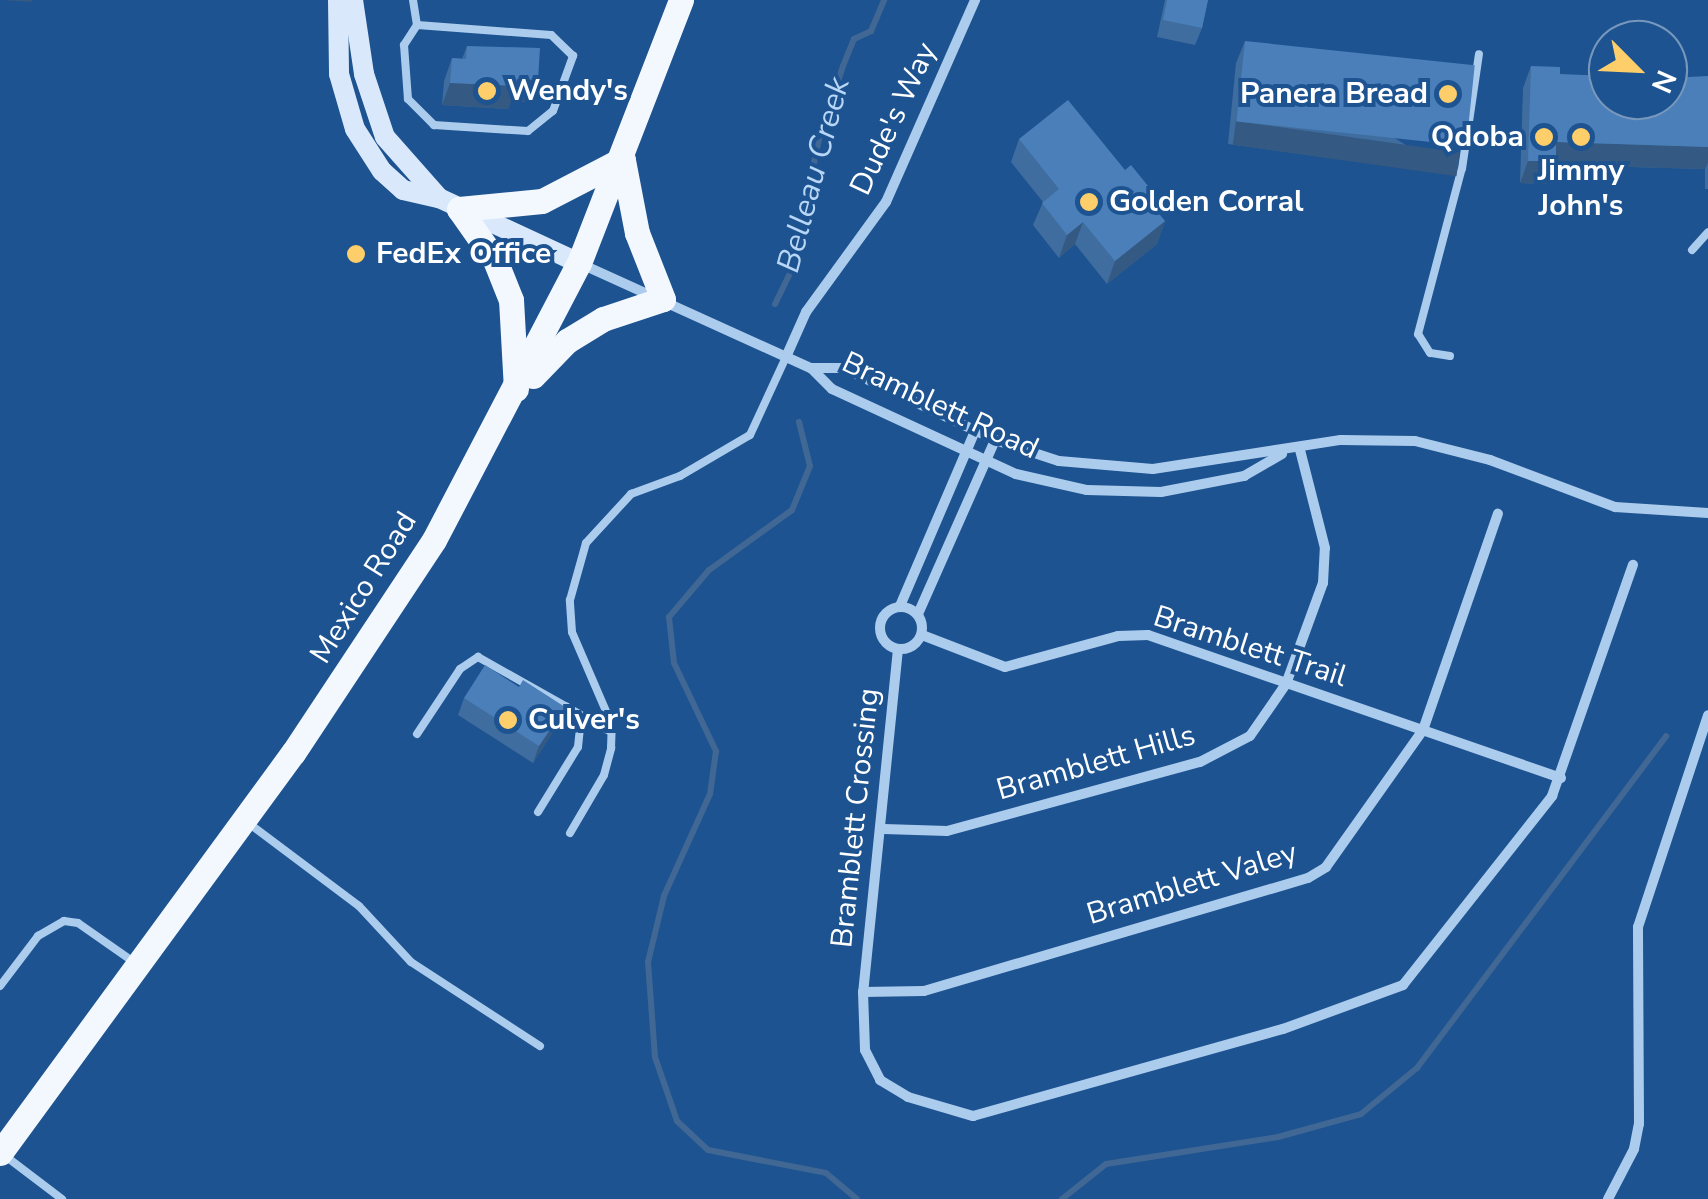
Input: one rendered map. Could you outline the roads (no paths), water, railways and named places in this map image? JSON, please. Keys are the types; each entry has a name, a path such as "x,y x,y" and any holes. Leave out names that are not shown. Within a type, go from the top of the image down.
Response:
{"main road":[{"name":"Mexico Road","path":"0,1153 385,620 516,394 579,263 623,159 681,0"},
{"path":"449,204 542,201 623,159 637,234 663,299 603,319 567,341 516,394"},
{"path":"449,204 494,260 511,300 516,394"}],"street":[{"path":"338,0 339,74 355,130 403,190 449,204 579,263"},
{"path":"353,0 364,74 385,137 449,204"},
{"name":"Dude's Way","path":"786,356 806,312 886,202 975,0"},
{"name":"Bramblett Road","path":"579,263 811,368 832,389 986,461 1087,490 1161,492 1244,476 1283,454"},
{"name":"Bramblett Road","path":"811,368 843,368 995,440 1059,461 1122,469 1176,468 1242,452 1283,454 1341,440 1438,444 1615,507 1708,513"},
{"path":"976,431 900,606 886,613 880,629 887,644 898,649 911,648 922,636 918,614 995,440"},
{"name":"Bramblett Hills","path":"884,829 935,833 1200,762 1250,736 1286,684 1326,564 1300,450"},
{"name":"Bramblett Valey","path":"862,992 924,991 1308,878 1339,852 1423,730 1498,514"},
{"name":"Bramblett Crossing","path":"898,649 884,829 862,992 864,1050 880,1080 943,1111 973,1116 1383,997 1418,972 1561,778 1633,565"},
{"path":"900,606 918,614"},
{"name":"Bramblett Trail","path":"922,636 1005,666 1118,636 1148,635 1561,778"},
{"path":"1608,1199 1639,1124 1638,927 1708,714"}],"lane":[{"path":"413,0 417,25 404,46 408,99 434,126 528,132 553,112 573,56 551,35 417,25"},
{"path":"1450,356 1430,352 1418,334 1461,170 1479,54"},
{"path":"1692,250 1708,232"},
{"name":"Dude's Way","path":"612,732 572,632 570,600 586,543 631,494 738,446 761,417 786,356"},
{"path":"417,734 469,659 489,660 612,732 604,776 570,832"},
{"path":"538,812 578,748 580,728 566,705"},
{"path":"243,820 359,906 410,962 540,1046"},
{"path":"0,986 38,936 64,921 93,931 138,964"},
{"path":"0,1153 62,1199"}],"waterway":[{"name":"Belleau Creek","path":"775,304 791,271 819,139 843,66 854,39 871,31 884,0"},
{"name":"Belleau Creek","path":"799,422 810,466 792,510 709,570 669,617 674,663 716,751 710,794 664,896 648,962 655,1057 677,1121 708,1150 826,1173 857,1199"},
{"path":"1062,1199 1106,1164 1278,1137 1361,1114 1417,1068 1666,736"}],"place":[{"name":"Wendy's","path":"487,91"},
{"name":"Panera Bread","path":"1448,94"},
{"name":"Qdoba","path":"1544,137"},
{"name":"Jimmy John's","path":"1581,137"},
{"name":"Golden Corral","path":"1089,202"},
{"name":"FedEx Office","path":"356,254"},
{"name":"Culver's","path":"508,720"}]}
